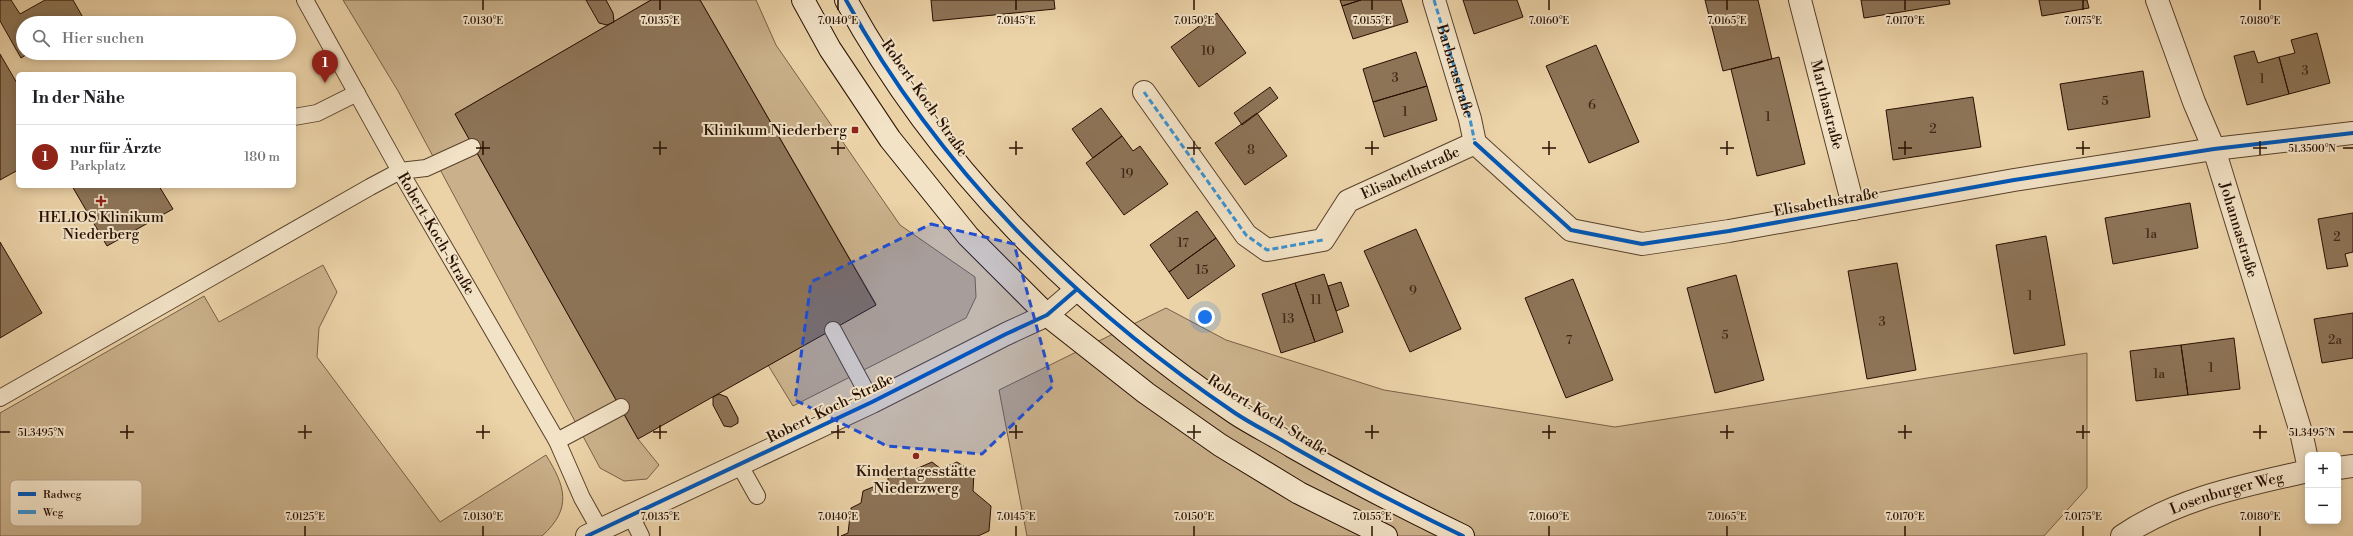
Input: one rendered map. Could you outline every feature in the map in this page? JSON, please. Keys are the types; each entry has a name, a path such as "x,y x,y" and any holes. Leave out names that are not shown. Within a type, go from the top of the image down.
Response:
{"street":[{"path":"803,0 830,48 890,139 968,236 1047,315 1146,393 1220,445 1299,492 1386,536"},
{"name":"Robert-Koch-Straße","path":"846,0 858,23 917,111 960,167 1008,223 1076,290 1164,363 1237,414 1388,500 1463,536"},
{"name":"Barbarastraße","path":"1434,0 1470,119 1475,143"},
{"name":"Marthastraße","path":"1800,0 1854,209"},
{"name":"Johannastraße","path":"2156,0 2194,102 2214,149 2301,432 2305,452"},
{"name":"Elisabethstraße","path":"1144,92 1246,235 1267,250 1323,240 1348,201 1475,143 1571,230 1642,244 1854,209 2014,180 2214,149 2353,133"},
{"name":"Robert-Koch-Straße","path":"594,533 872,402 1006,334 1047,315 1076,290"},
{"path":"2341,468 2353,466"},
{"name":"Losenburger Weg","path":"2122,536 2209,494 2305,472"}],"lane":[{"name":"Robert-Koch-Straße","path":"305,0 400,171 557,441 582,498 594,533"},
{"path":"296,117 317,113 357,93"},
{"path":"0,398 400,171 426,168 472,147"},
{"path":"833,330 872,402"},
{"path":"557,441 621,407"},
{"path":"739,464 757,496"},
{"path":"630,516 641,536"}],"highlighted area":[{"path":"931,224 1014,244 1053,386 982,454 887,446 795,400 811,282"}],"shaded area":[{"path":"343,0 651,0 455,114 638,439 659,465 647,479 624,481 600,468 398,91"},
{"path":"700,0 756,0 776,45 900,225 975,277 976,297 966,318 793,406 768,365 876,304"},
{"path":"323,265 337,292 319,328 317,357 440,522 546,455 558,477 563,497 562,506 558,516 552,526 542,536 0,536 0,413 204,296 219,322"},
{"path":"1166,308 1226,340 1384,390 1615,427 2087,353 2087,488 2044,536 1027,536 999,390"}],"building":[{"path":"0,0 11,0 20,14 45,0 73,0 82,16 16,16 16,49 0,21"},
{"path":"586,0 606,0 613,13 614,22 607,25 599,23"},
{"path":"651,0 700,0 876,305 638,439 455,114"},
{"path":"931,0 1054,0 1055,9 933,21"},
{"path":"1340,0 1361,0 1342,6"},
{"path":"1361,0 1401,0 1408,22 1353,39 1342,6"},
{"path":"1463,0 1517,0 1523,17 1474,34"},
{"path":"1705,0 1758,0 1772,59 1723,71"},
{"path":"1861,0 1949,0 1950,4 1864,18"},
{"path":"2039,0 2087,0 2089,8 2042,16"},
{"path":"1217,13 1246,53 1199,87 1171,47"},
{"path":"2317,33 2330,83 2289,94 2279,57 2295,53 2291,40"},
{"path":"1596,45 1639,142 1589,163 1546,66"},
{"path":"2254,51 2258,63 2279,57 2289,94 2247,105 2234,56"},
{"path":"1416,52 1427,86 1373,102 1363,69"},
{"path":"0,54 16,82 16,171 0,180"},
{"path":"1779,57 1805,164 1757,176 1731,69"},
{"path":"2143,71 2150,117 2068,130 2060,84"},
{"path":"1427,86 1437,120 1384,137 1373,102"},
{"path":"1270,87 1278,98 1242,125 1234,113"},
{"path":"1973,97 1981,147 1893,160 1886,110"},
{"path":"1101,108 1122,136 1093,158 1072,129"},
{"path":"1257,113 1287,156 1245,185 1215,143"},
{"path":"1122,136 1133,151 1140,146 1168,184 1124,215 1086,163"},
{"path":"73,188 160,188 173,209 107,246"},
{"path":"2190,203 2198,248 2113,264 2105,218"},
{"path":"1197,211 1216,238 1169,272 1150,245"},
{"path":"2353,213 2353,252 2345,254 2348,266 2327,269 2318,219"},
{"path":"1416,229 1461,329 1410,352 1364,251"},
{"path":"2046,236 2065,345 2014,354 1996,245"},
{"path":"1216,238 1235,266 1188,299 1169,272"},
{"path":"0,242 42,313 0,338"},
{"path":"1897,263 1916,370 1867,379 1848,271"},
{"path":"1324,274 1343,332 1315,342 1295,283"},
{"path":"1736,275 1764,380 1715,393 1687,288"},
{"path":"1573,279 1613,380 1566,398 1525,298"},
{"path":"1341,282 1349,306 1336,311 1328,286"},
{"path":"1295,283 1315,342 1281,353 1262,294"},
{"path":"2353,313 2353,358 2322,363 2314,319"},
{"path":"2234,338 2240,389 2188,395 2181,345"},
{"path":"2181,345 2188,395 2136,401 2130,351"},
{"path":"719,394 727,397 738,418 738,423 731,427 724,426 713,405 713,397"},
{"path":"932,462 941,469 957,462 974,473 973,491 991,506 989,531 978,536 841,536 848,533 851,508 861,503 863,491 888,481 888,477 906,470 909,472"}],"marked path":[{"path":"1434,0 1470,119 1475,143"},
{"path":"1144,92 1246,235 1267,250 1323,240"}],"cycle path":[{"path":"846,0 883,62 923,120 968,176 1016,229 1067,280 1120,327 1235,413 1356,482 1463,536"},
{"path":"1475,143 1571,230 1642,244 1729,231 2014,180 2214,149 2353,133"},
{"path":"587,536 872,402 1006,334 1047,315 1076,290"}],"place":[{"name":"nur für Ärzte","path":"325,83"},
{"name":"Klinikum Niederberg","path":"855,130"},
{"name":"HELIOS Klinikum Niederberg","path":"101,201"},
{"name":"Kindertagesstätte Niederzwerg","path":"916,456"}]}
